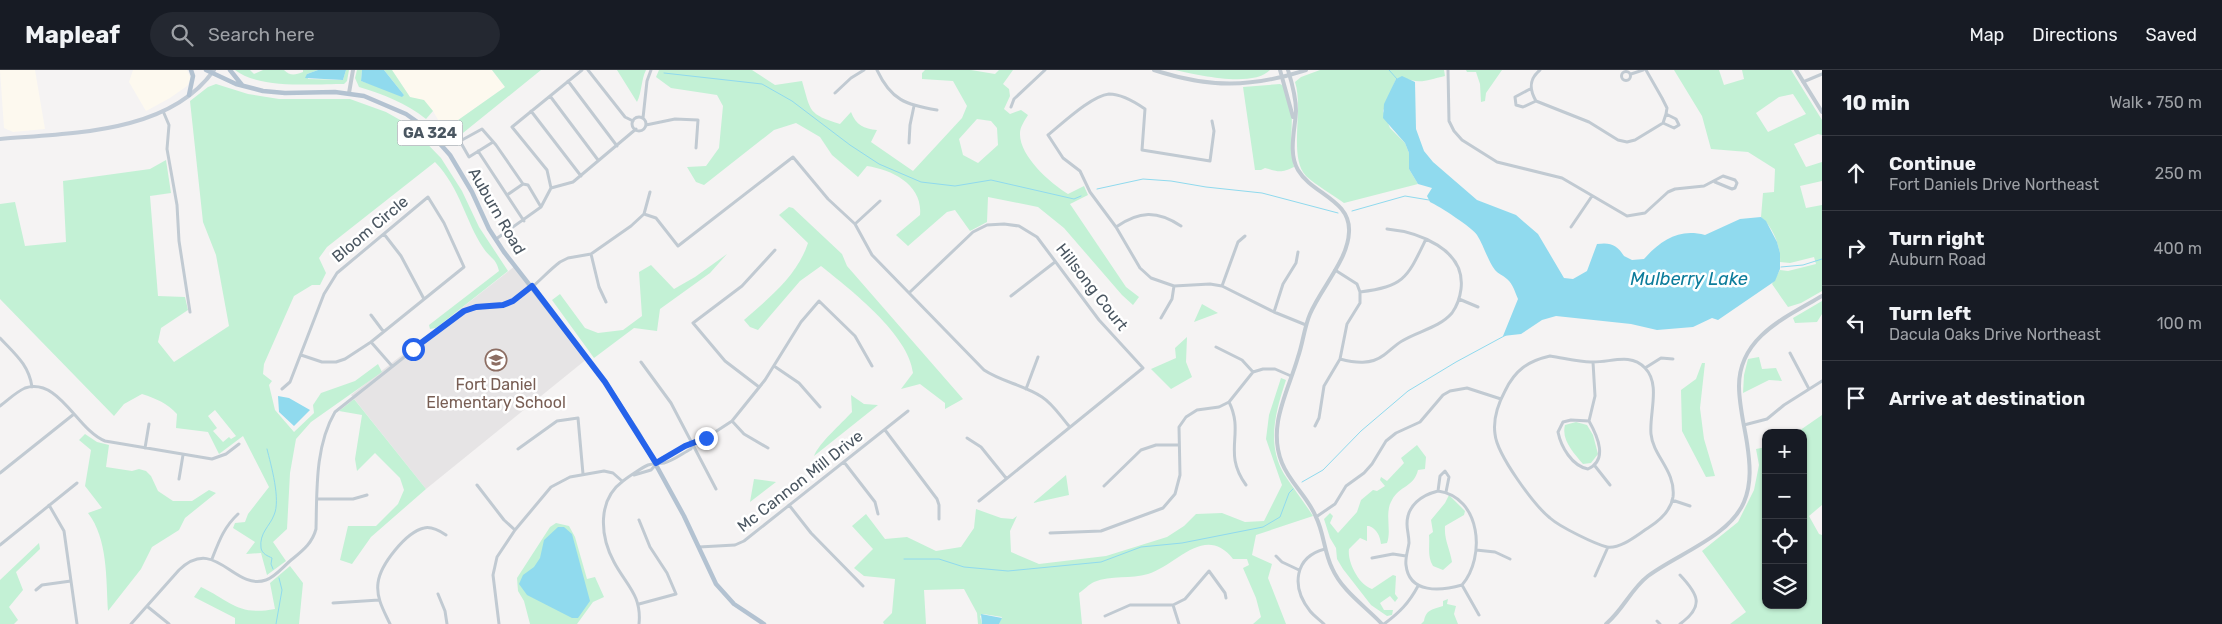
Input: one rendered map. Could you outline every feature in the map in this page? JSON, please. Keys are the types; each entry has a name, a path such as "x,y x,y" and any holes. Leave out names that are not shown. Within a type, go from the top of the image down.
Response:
{"main road":[{"path":"188,95 193,76 192,70"},
{"name":"Auburn Road","path":"206,70 213,71 242,86 284,93 349,93 386,104 406,114 426,128 450,155 496,239 516,268 532,286 605,382 656,463 721,591 734,604 764,624"},
{"path":"230,70 242,86"},
{"path":"0,139 113,127 145,118 188,95 207,80 213,71"}],"street":[{"path":"349,93 353,70"},
{"path":"496,239 542,207 551,188 547,170 512,127 582,70"},
{"path":"588,70 625,117 633,121"},
{"path":"646,125 643,118 647,81 651,70"},
{"path":"835,93 850,78 864,70"},
{"path":"877,70 891,93 914,106 937,110"},
{"path":"1011,108 1014,99 1045,70"},
{"path":"1154,70 1176,77 1221,84 1256,83 1282,78 1306,70"},
{"path":"1280,70 1294,124"},
{"path":"1288,70 1295,100 1294,156 1298,169 1308,182 1341,208 1349,224 1346,248 1306,325 1278,414 1276,430 1278,451 1289,477 1305,498 1316,517 1325,549 1338,579 1383,624 1405,607 1418,586"},
{"path":"1448,70 1450,121 1454,131 1462,140 1497,162 1553,175 1627,216 1645,213 1668,192 1675,189 1704,186 1726,176 1737,183 1735,188 1732,188 1715,182"},
{"path":"1540,70 1533,77 1530,89 1536,101 1588,122 1618,140 1627,142 1635,140 1662,124 1667,108 1645,70 1631,74"},
{"path":"1796,70 1822,112"},
{"path":"1803,82 1822,74"},
{"path":"568,81 617,146"},
{"path":"1530,89 1517,94 1515,97 1516,105 1524,107 1536,101"},
{"path":"1212,121 1214,131 1210,161 1142,150 1145,109 1132,100 1112,94 1101,96 1092,101 1048,135 1063,158 1080,171 1090,192 1116,227 1140,268 1151,278 1174,286 1210,284 1222,286 1274,312 1306,325"},
{"path":"550,96 598,160"},
{"path":"909,143 914,106"},
{"path":"163,110 169,125 167,149 177,205 179,241 190,312"},
{"path":"531,111 581,176"},
{"path":"1662,124 1674,128 1679,125 1676,119 1666,114"},
{"path":"633,121 637,118 643,118"},
{"path":"551,188 573,182 636,129 643,129 646,125 675,119 698,120 696,148"},
{"path":"633,121 636,129"},
{"path":"493,142 469,157 462,146 462,140 482,129 493,142 523,184 528,185 542,207"},
{"path":"478,151 524,220"},
{"path":"644,214 656,218 678,246 793,157 828,199 855,224 872,255 984,370 1044,398 1069,426 978,501"},
{"path":"507,195 523,184"},
{"path":"131,624 187,562 204,558 212,559 252,581 266,580 306,548 313,539 316,529 320,458 330,420 340,406 456,316 476,307 503,305 513,301 553,267 568,258 591,254 611,241 644,214 650,192"},
{"path":"1571,227 1592,196"},
{"name":"Bloom Circle","path":"282,389 290,382 324,294 337,273 428,197 444,223 464,267 371,342 345,359 336,362 322,362 301,354"},
{"path":"855,224 880,201"},
{"path":"1116,227 1134,216 1147,214 1170,219 1181,226"},
{"name":"Hillsong Court","path":"910,292 973,232 987,225 1004,224 1019,226 1037,237 1110,333 1143,368 1069,426"},
{"path":"1340,359 1362,362 1382,357 1402,340 1446,319 1453,312 1459,299 1462,284 1458,267 1446,250 1410,232 1387,229"},
{"path":"384,234 401,256 424,300"},
{"path":"1222,286 1238,242 1246,236"},
{"path":"1360,292 1380,290 1399,282 1411,269 1426,239"},
{"path":"759,388 725,361 693,323 742,286 775,250"},
{"path":"1274,312 1283,284 1296,263 1298,252"},
{"path":"591,254 599,287 606,302"},
{"path":"1011,296 1055,262"},
{"path":"1315,426 1319,418 1324,386 1340,359 1343,334 1360,303 1360,292 1357,284 1351,278 1334,269"},
{"path":"1161,318 1172,299 1174,286"},
{"path":"1606,624 1615,617 1648,576 1708,538 1733,519 1744,502 1750,480 1739,384 1742,365 1752,345 1766,330 1822,296"},
{"path":"1459,299 1478,307"},
{"path":"634,475 649,464 656,463 685,446 718,432 732,421 759,388 801,322 819,301 854,336 872,366"},
{"path":"371,315 383,331"},
{"path":"0,338 26,365 32,387"},
{"path":"371,342 392,366"},
{"path":"1216,347 1242,360 1254,372"},
{"path":"1790,353 1809,389"},
{"path":"1550,356 1592,362 1623,359 1634,360 1645,368 1652,383 1651,437 1670,475 1673,488 1672,500 1664,516 1657,523 1623,544 1608,547 1564,528 1550,518 1539,507 1505,460 1497,446 1494,433 1495,419 1501,400 1512,377 1523,366 1537,359 1550,356"},
{"path":"1026,388 1038,357"},
{"path":"1645,368 1661,358 1673,359"},
{"path":"640,362 671,404 716,489"},
{"path":"1589,421 1571,420 1563,422 1558,432 1560,439 1575,464 1588,469 1595,466 1600,460 1600,453 1589,421 1595,396 1592,362"},
{"path":"774,366 799,383 820,407"},
{"path":"1050,533 1101,531 1163,508 1176,494 1180,476 1179,427 1186,417 1197,410 1219,407 1229,402 1254,372 1269,368 1291,376"},
{"path":"1744,425 1767,419 1822,381"},
{"path":"0,406 24,389 32,387 51,390 98,438 212,459 226,454 239,444"},
{"path":"1316,517 1335,504 1346,486 1364,473 1386,442 1396,433 1420,422 1443,396 1450,391 1467,388 1501,400"},
{"path":"1229,402 1236,425 1234,462 1246,485"},
{"name":"Mc Cannon Mill Drive","path":"698,548 716,545 735,545 744,541 908,412"},
{"path":"0,473 74,414"},
{"path":"518,449 557,421 578,418 583,474"},
{"path":"732,421 744,434 768,448"},
{"path":"145,448 149,424"},
{"path":"885,430 937,499 939,519"},
{"path":"967,438 981,447 1006,478"},
{"path":"1104,486 1141,450 1156,445 1178,445"},
{"path":"179,479 183,455"},
{"path":"844,462 875,502 878,514"},
{"path":"639,624 639,604 609,552 603,529 606,505 612,493 622,481 651,470 656,463"},
{"path":"1595,466 1610,486"},
{"path":"499,624 493,584 494,565 503,546 552,488 570,477 604,471 613,473 622,481"},
{"path":"1438,491 1440,476 1446,471 1449,477 1446,492"},
{"path":"0,545 77,483"},
{"path":"478,485 504,520 516,530"},
{"path":"1438,491 1446,492 1462,503 1470,514 1475,530 1476,550 1470,572 1462,585 1429,589 1418,586 1408,574 1406,556 1409,541 1408,514 1415,503 1425,494 1438,491"},
{"path":"317,498 353,499 367,495"},
{"path":"1672,500 1690,506"},
{"path":"49,505 64,531 76,624"},
{"path":"789,505 811,533 863,586"},
{"path":"212,559 220,536 227,525 238,514"},
{"path":"639,604 676,594 670,578 650,547 640,520"},
{"path":"390,624 378,600 378,583 382,568 390,555 424,528 431,528 446,535"},
{"path":"1595,576 1608,547"},
{"path":"1324,624 1310,612 1298,580 1299,570 1307,557 1325,549"},
{"path":"1476,550 1495,552 1510,559"},
{"path":"1372,558 1393,554 1406,556"},
{"path":"1276,556 1282,562 1299,570"},
{"path":"1105,616 1130,605 1173,605 1185,599 1210,571 1225,593 1226,598"},
{"path":"1680,575 1694,590 1696,599 1695,608 1689,617 1680,624"},
{"path":"36,590 42,585 71,582"},
{"path":"1462,585 1479,615"},
{"path":"438,594 445,611 447,624"},
{"path":"333,603 378,600"},
{"path":"1173,605 1179,624"},
{"path":"148,606 169,624"}],"shaded area":[{"path":"0,70 35,70 45,129 13,132 4,128"},
{"path":"133,70 187,70 191,79 187,86 146,111 129,82"},
{"path":"392,70 492,70 505,87 444,130 433,111 410,97"},
{"path":"515,266 588,358 426,489 351,395"}],"green space":[{"path":"235,70 250,70 254,74 263,70 284,70 288,73 298,74 303,72 303,70 318,70 307,74 308,79 343,80 346,70 349,70 347,81 344,84 303,85 258,80 245,76"},
{"path":"357,70 362,70 361,81 404,95 384,70 392,70 410,97 424,100 433,111 426,119 394,100 359,87 355,78"},
{"path":"492,70 541,70 453,141 444,130 505,87"},
{"path":"617,70 646,70 637,102"},
{"path":"659,70 752,70 775,85 802,81 807,99 816,114 840,124 851,112 861,126 877,130 871,142 913,171 962,118 967,106 953,81 922,79 922,73 925,70 971,70 995,74 999,70 1013,70 1003,84 1009,89 1010,96 1004,109 1010,114 1021,110 1028,115 1020,131 1021,142 1025,151 1030,160 1045,176 1068,194 1084,186 1088,195 1070,204 1126,287 1139,297 1133,305 1122,295 1064,228 1038,207 988,197 987,222 970,231 955,210 947,212 908,246 896,235 920,215 920,204 917,195 911,187 896,175 867,166 858,177 832,155 820,137 796,123 774,130 704,185 696,182 687,167 706,166 719,148 723,106 717,95 671,88 656,77","holes":["977,119 991,121 997,128 998,145 978,163 963,155 959,139"]},
{"path":"1175,70 1270,70 1262,75 1251,78 1224,79"},
{"path":"1320,70 1444,70 1445,76 1428,80 1414,81 1402,77 1396,79 1383,111 1390,128 1405,143 1409,153 1409,169 1418,184 1344,203 1306,176 1301,168 1298,157 1298,105 1295,82 1301,77"},
{"path":"1466,70 1502,70 1486,93 1485,101 1481,102 1480,84 1476,72 1467,72"},
{"path":"1674,70 1719,70 1724,85 1744,79 1742,70 1791,70 1822,120 1822,135 1818,134 1794,144 1806,167 1822,162 1822,181 1800,186 1806,208 1822,205 1822,291 1801,303 1788,307 1772,284 1780,270 1788,271 1816,264 1814,257 1790,263 1780,262 1775,238 1769,226 1761,217 1763,193 1774,192 1775,169 1748,152 1711,149 1702,116","holes":["1793,94 1806,114 1768,132 1756,113 1779,97"]},
{"path":"216,84 248,94 279,99 350,99 386,112 409,125 441,158 462,191 479,227 508,271 436,328 430,329 429,325 499,271 495,261 484,249 472,227 451,183 435,162 327,247 319,258 326,273 320,285 312,285 294,296 264,364 263,374 272,381 269,385 275,410 294,432 314,413 313,405 321,393 355,381 378,364 382,372 311,422 296,439 290,473 287,529 273,542 286,561 267,575 261,553 246,554 255,542 233,528 235,523 245,522 248,514 269,487 243,436 219,454 208,432 176,428 177,414 173,410 161,402 142,394 124,404 114,416 0,299 0,204 15,202 25,246 66,242 63,181 150,169 166,160 171,193 150,196 158,296 185,297 188,310 161,328 158,342 174,362 229,326 216,255 203,222 190,101 208,87","holes":["215,410 236,436 231,439 229,437 223,442 213,431 217,428 208,416"]},
{"path":"1280,84 1284,86 1292,113 1291,152 1294,167 1280,171 1265,168 1255,170 1243,87"},
{"path":"789,207 793,208 842,254 847,266 963,399 945,409 945,403 920,384 901,389 913,373 909,358 901,344 877,314 821,266 800,281 758,330 750,327 744,320 790,276 808,243 779,215"},
{"path":"727,254 710,273 660,309 657,331 634,328 594,358 552,300 560,294 585,328 598,333 623,330 642,316 639,272 651,265 674,289 695,277"},
{"path":"1822,301 1822,314 1817,322 1795,323 1793,318"},
{"path":"1202,304 1218,313 1194,322"},
{"path":"1187,337 1186,362 1192,377 1171,389 1151,369 1176,358 1175,348"},
{"path":"1759,357 1762,369 1776,368 1782,381 1769,380 1743,393 1744,375 1748,359"},
{"path":"1702,363 1705,363 1700,408 1704,439 1715,476 1706,477 1682,431 1681,390 1696,379"},
{"path":"1281,378 1286,380 1274,427 1275,451 1284,474 1313,516 1256,535 1252,555 1272,564 1268,578 1286,624 1253,624 1261,617 1256,598 1243,568 1249,565 1247,559 1233,559 1222,549 1212,545 1190,550 1159,570 1148,574 1107,578 1092,583 1079,593 1082,624 999,624 1002,617 983,614 980,616 982,624 978,624 977,613 964,589 924,590 926,624 884,624 883,622 892,613 895,579 864,576 854,568 873,549 852,526 866,514 885,539 907,537 936,551 961,547 974,528 976,509 1001,518 1013,519 1017,516 1010,531 1011,552 1039,564 1106,556 1167,537 1184,526 1196,514 1222,513 1245,522 1264,521 1282,485 1266,439 1269,415"},
{"path":"851,395 864,404 878,405 814,456 825,440 852,412"},
{"path":"354,399 426,489 371,537 352,564 340,560 348,526 376,526 398,504 404,490 400,478 375,453 357,471 355,459 362,415 339,411"},
{"path":"1822,415 1822,505 1809,516 1819,534 1822,535 1822,624 1730,624 1746,612 1702,551 1738,522 1754,490 1759,465 1756,449 1762,448 1762,609 1807,609 1807,429 1802,429"},
{"path":"1576,422 1587,425 1593,435 1598,454 1591,463 1583,464 1572,451 1565,436 1565,425"},
{"path":"85,434 97,442 109,445 106,467 146,471 151,476 158,491 173,501 192,501 209,490 216,493 185,518 179,530 152,547 141,569 108,611 103,547 95,523 88,513 102,508 85,486 91,450 79,440"},
{"path":"1417,445 1426,457 1425,469 1418,470 1413,480 1398,492 1392,500 1388,516 1389,533 1387,543 1381,544 1376,531 1372,527 1367,526 1367,541 1360,538 1349,549 1352,566 1358,578 1367,587 1372,589 1393,575 1396,576 1395,594 1398,598 1395,602 1390,596 1380,603 1384,610 1393,610 1392,615 1387,616 1371,605 1343,569 1337,559 1336,548 1330,538 1324,519 1330,513 1333,516 1330,523 1338,533 1357,512 1361,500 1373,490 1377,491 1385,486 1380,480 1381,477 1387,481 1404,463 1401,458"},
{"path":"1066,475 1069,495 1033,503"},
{"path":"754,479 776,482 750,502"},
{"path":"1449,495 1465,511 1464,515 1445,526 1446,540 1452,562 1443,570 1433,566 1431,562 1429,535 1433,532 1431,520"},
{"path":"556,523 569,526 575,537 587,579 595,577 604,597 593,602 577,624 530,624 524,601 518,591 517,578 550,527"},
{"path":"39,543 40,549 16,572 23,590 9,607 18,620 14,624 0,624 0,580"},
{"path":"290,566 303,583 299,624 235,624 235,618 194,597 201,587 244,609 262,611 275,609 270,583"},
{"path":"1448,599 1447,604 1456,606 1454,614 1458,624 1421,624 1429,612 1443,606 1443,601"}],"water":[{"path":"318,70 346,70 343,80 305,78 307,74"},
{"path":"362,70 384,70 404,95 402,97 361,81"},
{"name":"Mulberry Lake","path":"1402,76 1415,82 1416,129 1424,151 1433,162 1477,200 1516,215 1538,234 1564,278 1573,279 1587,271 1597,244 1606,243 1613,245 1624,256 1632,260 1644,259 1657,246 1671,237 1687,233 1705,235 1740,219 1761,217 1766,221 1777,242 1780,253 1780,269 1775,281 1718,320 1712,318 1693,327 1657,330 1631,324 1556,316 1542,320 1521,334 1503,336 1518,299 1512,286 1507,279 1495,270 1477,235 1455,217 1430,202 1427,196 1432,188 1418,184 1409,169 1409,153 1405,143 1383,118 1384,104 1396,79"},
{"path":"278,396 289,398 310,410 294,426 279,412"},
{"path":"558,527 564,527 572,534 590,601 578,618 572,618 527,595 519,584 523,575 534,567 540,558 544,540"},
{"path":"981,614 1002,618 999,624 982,624"}],"waterway":[{"path":"1389,70 1397,79"},
{"path":"664,73 762,84 792,101 850,145 879,164 921,182 955,186 991,180 1074,199 1081,196"},
{"path":"1097,189 1143,179 1171,181 1262,193 1338,213"},
{"path":"1352,211 1405,196 1429,200"},
{"path":"1781,267 1803,265 1822,259"},
{"path":"1302,482 1323,470 1361,431 1408,391 1506,335"},
{"path":"267,449 275,482 276,509 265,530 261,548 264,553 272,558 271,564 273,569"},
{"path":"904,559 939,559 964,567 1008,571 1101,562 1141,547 1182,543 1263,527 1280,517 1289,493 1293,489"},
{"path":"276,624 282,590 279,578"}],"place":[{"name":"Fort Daniel Elementary School","path":"496,360"}],"route":[{"path":"413,349 464,311 476,307 503,305 513,301 532,286 541,301 605,382 656,463 685,446 706,438"}]}
